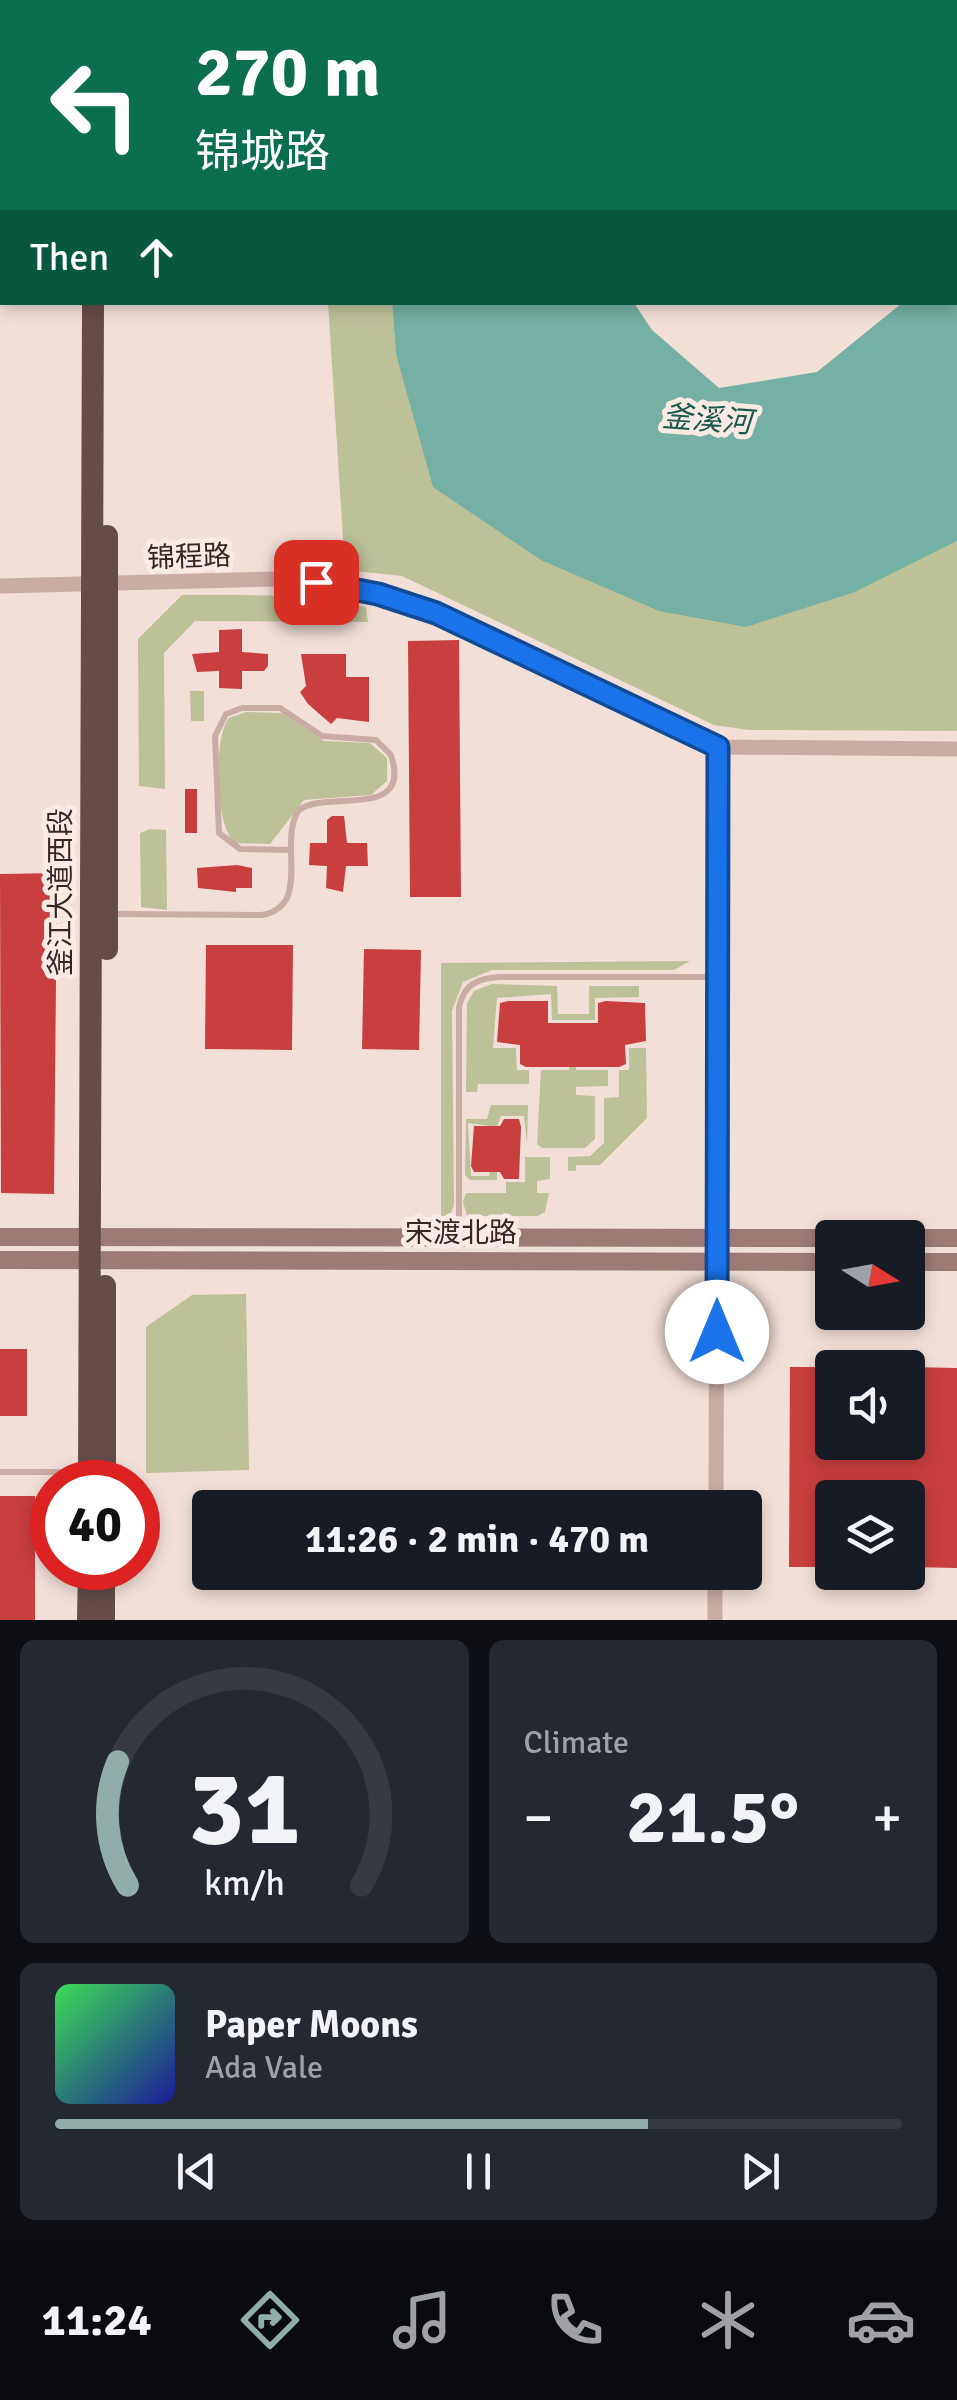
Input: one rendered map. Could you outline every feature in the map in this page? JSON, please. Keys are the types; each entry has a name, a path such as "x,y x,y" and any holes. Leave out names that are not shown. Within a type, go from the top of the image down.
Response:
{"highway":[{"name":"釜江大道西段","path":"93,305 107,914 94,1460"},
{"name":"釜江大道西段","path":"98,1248 99,585 108,305"},
{"path":"88,1590 88,1620"},
{"path":"104,1590 104,1620"}],"main road":[{"path":"0,1237 98,1248"},
{"name":"宋渡北路","path":"98,1248 458,1238 815,1238"},
{"path":"925,1238 957,1238"},
{"path":"0,1260 98,1248"},
{"name":"宋渡北路","path":"98,1248 815,1262"},
{"path":"925,1262 957,1262"}],"street":[{"name":"锦程路","path":"0,586 276,579 378,594 436,613 718,747"},
{"path":"716,1490 718,747 957,749"},
{"path":"715,1590 715,1620"}],"lane":[{"path":"107,914 270,913 289,895 293,820 303,806 380,796 392,782 393,761 376,740 322,736 288,710 237,709 226,714 216,730 219,833 240,850 291,850"},
{"path":"458,1238 459,1007 468,987 488,978 718,977"},
{"path":"0,1472 30,1474"}],"green space":[{"path":"328,305 392,305 396,354 855,592 957,541 957,731 749,730 714,725 402,576 345,570"},
{"path":"182,595 343,602 366,607 368,622 195,621 164,653 165,789 139,786 138,639"},
{"path":"190,691 204,691 204,721 191,721"},
{"path":"246,712 283,713 324,741 370,743 387,758 387,781 371,795 304,800 270,844 235,843 228,834 220,801 220,743 229,718"},
{"path":"166,830 167,910 141,907 140,833"},
{"path":"690,961 674,970 492,970 463,982 452,1011 454,1205 450,1216 441,1216 441,963"},
{"path":"492,984 557,986 558,1014 589,1014 589,986 639,986 639,997 595,998 595,1020 552,1020 551,994 497,998 493,1048 516,1048 517,1070 529,1070 529,1084 478,1084 477,1092 466,1092 467,1003 474,991"},
{"path":"570,1043 576,1044 576,1070 608,1070 608,1086 576,1087 576,1095 595,1096 595,1139 585,1148 542,1148 537,1144 541,1070 569,1070"},
{"path":"629,1048 646,1048 647,1118 600,1165 576,1165 576,1171 568,1171 568,1157 590,1156 604,1143 604,1098 619,1097 619,1070 629,1070"},
{"path":"491,1105 528,1105 527,1145 524,1116 501,1116 497,1127 468,1123 471,1176 489,1176 490,1171 497,1171 497,1180 470,1180 465,1175 466,1119 487,1119"},
{"path":"525,1157 550,1157 550,1179 537,1181 537,1193 549,1193 545,1212 538,1216 467,1216 463,1202 466,1193 506,1193 506,1182 525,1182"},
{"path":"246,1294 249,1470 160,1473 160,1460 146,1460 146,1327 192,1295"}],"water":[{"name":"釜溪河","path":"392,305 635,305 652,330 719,388 817,372 900,305 957,305 957,541 855,592 746,627 659,611 541,560 433,487 396,354"}],"building":[{"path":"242,629 242,652 268,654 268,666 264,671 242,671 242,689 219,688 219,671 197,672 192,654 219,652 219,630"},
{"path":"459,640 461,897 410,897 408,641"},
{"path":"301,654 346,654 346,677 369,677 369,722 337,718 331,724 308,704 300,692 306,686"},
{"path":"185,789 197,789 197,833 185,833"},
{"path":"344,816 347,843 367,843 368,866 346,866 343,892 326,888 327,866 309,865 310,843 327,843 327,820"},
{"path":"197,868 252,868 252,888 236,888 236,892 198,888"},
{"path":"57,873 54,1194 1,1193 0,874"},
{"path":"206,945 293,945 292,1050 205,1049"},
{"path":"364,949 421,950 419,1050 362,1049"},
{"path":"548,1001 548,1023 598,1023 598,1003 645,1003 646,1041 625,1045 626,1064 619,1067 526,1067 520,1064 520,1045 497,1042 500,1003"},
{"path":"504,1119 519,1119 521,1127 519,1179 504,1179 500,1172 474,1172 471,1166 474,1126 500,1126"},
{"path":"0,1349 27,1349 27,1416 0,1416"},
{"path":"790,1367 815,1367 815,1460 925,1460 925,1367 957,1368 957,1568 925,1567 925,1480 815,1480 815,1567 789,1567"},
{"path":"0,1496 30,1496 30,1590 35,1590 35,1620 0,1620"}],"route":[{"path":"316,582 378,594 436,613 718,747 717,1332"}]}
